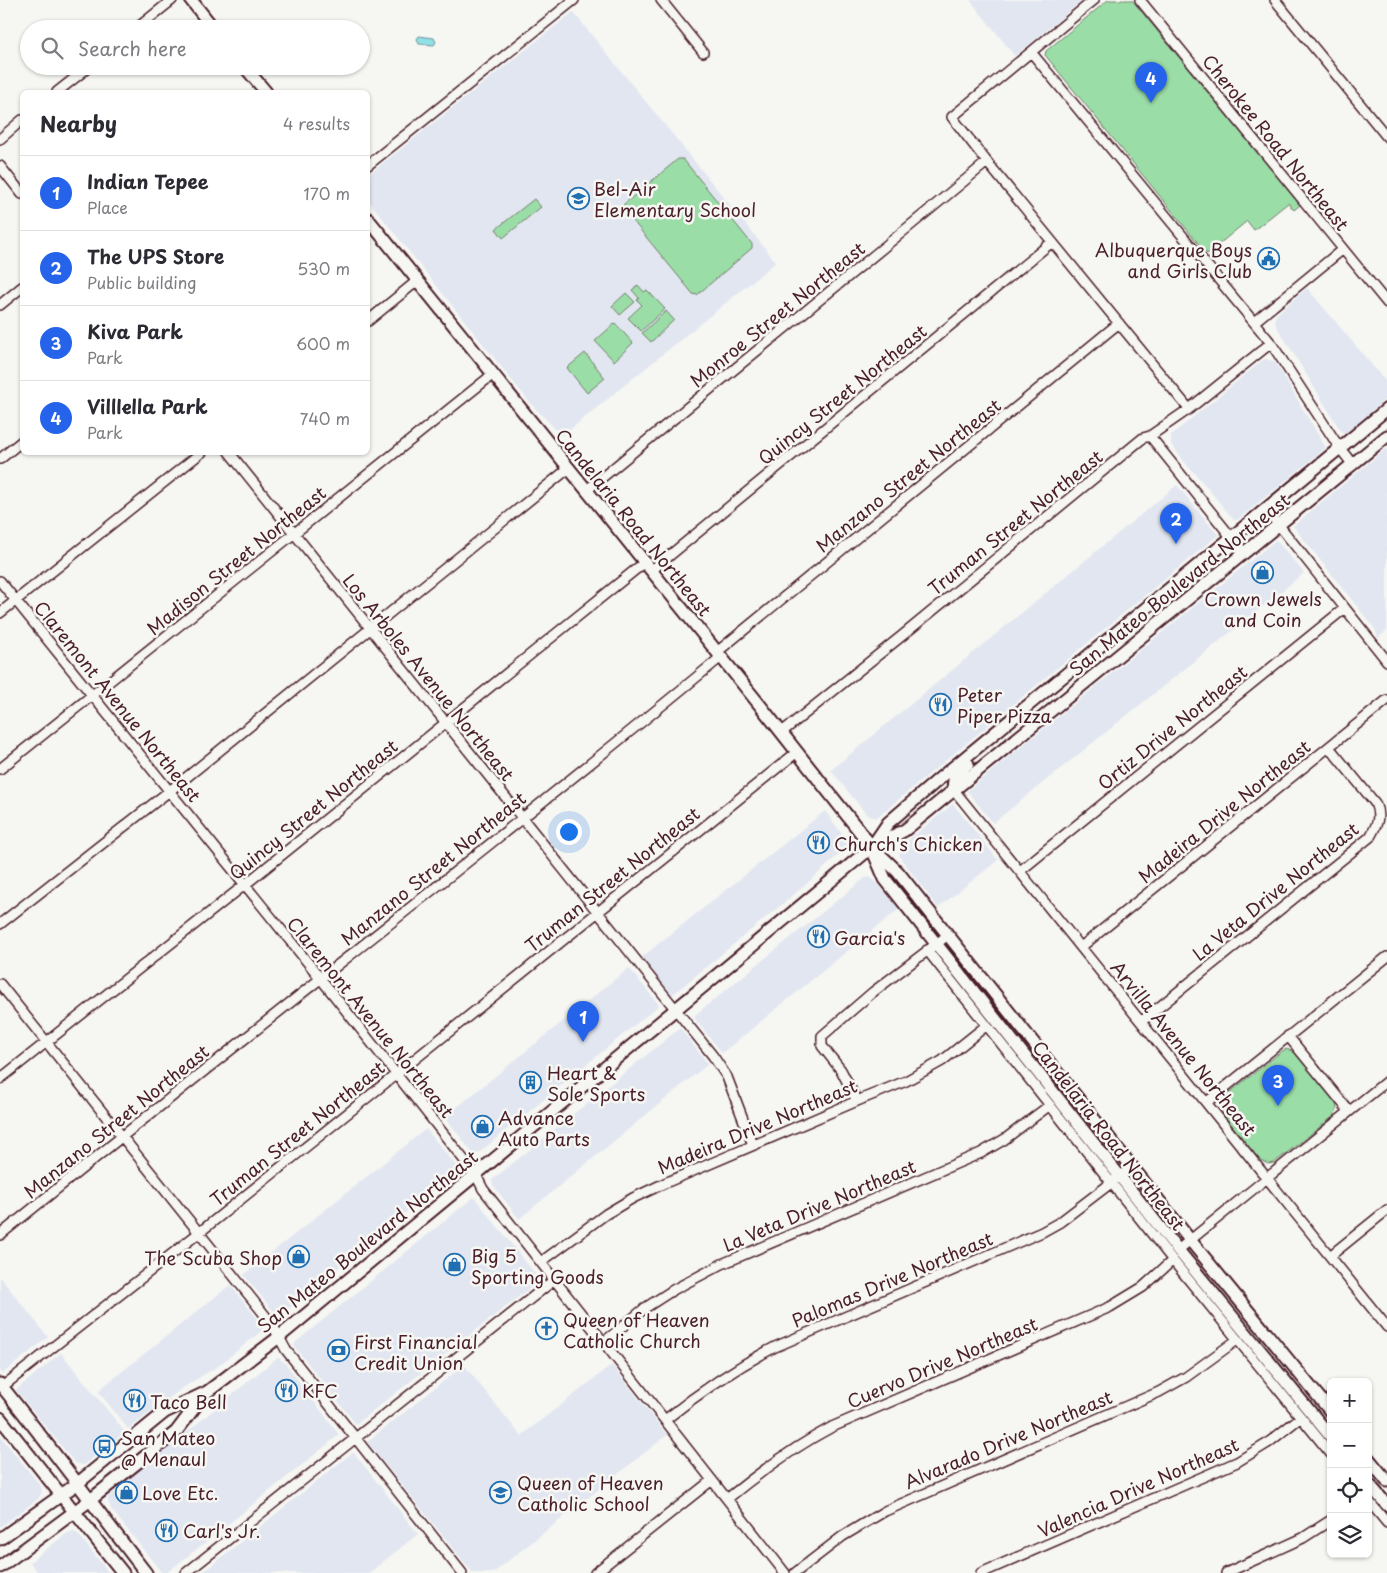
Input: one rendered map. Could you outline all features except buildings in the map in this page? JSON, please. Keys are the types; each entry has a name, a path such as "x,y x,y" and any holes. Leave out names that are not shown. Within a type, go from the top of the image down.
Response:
{"main road":[{"path":"194,1 208,20"},
{"path":"251,75 263,90"},
{"name":"Candelaria Road Northeast","path":"370,222 492,375 649,566 872,847 898,872 1190,1240 1327,1407"},
{"name":"San Mateo Boulevard Northeast","path":"872,847 888,823 1387,409"},
{"name":"San Mateo Boulevard Northeast","path":"0,1539 78,1483 165,1412 207,1392 279,1337 872,847 904,830 1387,436"},
{"path":"954,790 953,783 957,774 996,741 1016,715"},
{"name":"Candelaria Road Northeast","path":"872,847 885,879 931,947 1176,1256 1327,1432"},
{"path":"1,1386 146,1573"},
{"name":"San Mateo Boulevard Northeast","path":"0,1567 89,1501 176,1432 207,1392"},
{"path":"0,1418 122,1573"},
{"path":"1372,1463 1386,1480"},
{"path":"1372,1489 1387,1506"}],"street":[{"path":"147,20 172,0"},
{"path":"370,163 574,0"},
{"path":"661,0 703,52"},
{"path":"1094,0 952,117 1189,408"},
{"name":"Cherokee Road Northeast","path":"1140,0 1387,303"},
{"path":"1275,0 1387,137"},
{"path":"1031,52 1271,343 1339,447 1353,465"},
{"path":"60,90 79,75"},
{"path":"0,138 20,122"},
{"name":"Monroe Street Northeast","path":"587,490 798,319 987,162"},
{"path":"0,166 20,191"},
{"name":"Quincy Street Northeast","path":"0,1079 445,724 649,566 1052,242"},
{"path":"1254,322 1343,249"},
{"path":"370,319 417,281"},
{"path":"0,305 20,289"},
{"name":"Manzano Street Northeast","path":"0,1235 122,1135 522,818 1119,323"},
{"name":"Truman Street Northeast","path":"782,732 1143,438 1150,436 1189,408 1271,343"},
{"name":"Madison Street Northeast","path":"0,769 492,375"},
{"path":"1150,436 1244,553"},
{"path":"0,459 20,443"},
{"path":"0,613 198,455"},
{"name":"Los Arboles Avenue Northeast","path":"230,455 720,1066 727,1077 754,1145"},
{"path":"0,924 169,791 569,468"},
{"path":"1266,509 1387,661"},
{"name":"Claremont Avenue Northeast","path":"0,580 476,1175 483,1189 785,1573"},
{"name":"Ortiz Drive Northeast","path":"1020,871 1345,608"},
{"name":"Madeira Drive Northeast","path":"1081,947 1387,700"},
{"name":"La Veta Drive Northeast","path":"1142,1021 1370,837 1378,824 1379,813 1375,803 1330,747"},
{"name":"Truman Street Northeast","path":"1,1386 200,1232 797,752"},
{"name":"Arvilla Avenue Northeast","path":"954,790 1387,1327"},
{"path":"857,1100 841,1070 822,1046 822,1036 948,934"},
{"path":"931,947 1050,1105 1116,1180"},
{"path":"1207,1102 1387,956"},
{"path":"0,984 272,1323 286,1350 462,1573"},
{"name":"Madeira Drive Northeast","path":"541,1262 606,1214 633,1198 857,1100 906,1081 932,1068 958,1050 988,1025"},
{"path":"1288,1036 1349,1111"},
{"name":"Cuervo Drive Northeast","path":"727,1499 777,1460 832,1427 1110,1307 1143,1287 1190,1240 1387,1081"},
{"name":"La Veta Drive Northeast","path":"604,1342 645,1308 722,1264 981,1153 1005,1139 1050,1105"},
{"name":"Palomas Drive Northeast","path":"665,1420 697,1394 757,1356 822,1326 1042,1232 1060,1222 1132,1167"},
{"path":"1330,1256 1387,1210"},
{"path":"1176,1256 1238,1340 1327,1449"},
{"path":"186,1573 554,1280"},
{"name":"Alvarado Drive Northeast","path":"795,1573 843,1536 872,1517 930,1490 1159,1392 1186,1377 1238,1340"},
{"name":"Valencia Drive Northeast","path":"981,1573 1238,1462 1301,1417"},
{"path":"595,1573 712,1480"},
{"path":"1372,1486 1386,1480"},
{"path":"1372,1505 1387,1523"},
{"path":"1226,1573 1304,1538 1327,1523"}],"shaded area":[{"path":"970,0 1083,0 1015,56"},
{"path":"573,12 776,262 562,436 531,404 370,203 370,173"},
{"path":"1307,288 1387,383 1385,390 1387,398 1345,433 1341,431 1276,325 1275,318 1277,314"},
{"path":"1266,359 1275,362 1326,448 1237,520 1234,520 1171,444 1171,435"},
{"path":"1387,448 1387,630 1378,638 1375,629 1293,526"},
{"path":"1177,485 1218,535 876,818 867,815 831,770"},
{"path":"1276,540 1304,573 993,823 967,791"},
{"path":"953,804 998,860 938,908 900,857 899,850 901,846"},
{"path":"825,811 847,841 847,847 803,887 672,995 642,957"},
{"path":"869,877 875,881 899,909 722,1053 695,1019 695,1015 865,878"},
{"path":"629,968 659,1005 475,1156 445,1117"},
{"path":"680,1028 708,1064 519,1219 493,1185 492,1180"},
{"path":"426,1129 459,1169 278,1317 244,1275"},
{"path":"474,1197 540,1280 356,1424 294,1346 296,1342"},
{"path":"0,1277 48,1337 2,1374 0,1371"},
{"path":"230,1285 265,1328 218,1366 184,1387 128,1429 98,1391"},
{"path":"61,1353 125,1432 84,1465 75,1463 16,1390"},
{"path":"277,1358 286,1364 339,1435 211,1538 166,1573 162,1573 111,1509 108,1501 109,1496"},
{"name":"Queen of Heaven Catholic School","path":"464,1365 521,1436 612,1365 667,1435 493,1573 473,1573 367,1442"},
{"path":"0,1436 41,1486 42,1491 39,1498 0,1527"},
{"path":"354,1453 418,1534 369,1573 202,1573"},
{"path":"73,1531 78,1534 109,1573 38,1573 30,1562 66,1534"}],"green space":[{"path":"1108,0 1132,0 1300,205 1294,210 1288,203 1254,230 1247,221 1207,254 1045,55 1046,51"},
{"path":"678,159 683,159 752,244 752,248 697,295 693,294 623,209 624,204"},
{"path":"534,199 541,207 503,238 496,229"},
{"path":"638,285 644,292 647,290 665,309 641,331 628,318 642,305 632,290"},
{"path":"626,293 635,302 620,315 612,306"},
{"path":"666,311 674,320 651,342 642,333"},
{"path":"615,323 633,343 614,361 595,341"},
{"path":"585,353 605,378 587,393 567,368"},
{"path":"1287,1049 1298,1054 1335,1100 1337,1109 1334,1116 1274,1163 1268,1164 1260,1160 1222,1113 1221,1104 1224,1097"}],"water":[{"path":"419,36 434,38 436,42 434,45 419,44 417,39"}],"place":[{"name":"Villlella Park","path":"1151,103"},
{"name":"Bel-Air Elementary School","path":"578,198"},
{"name":"Albuquerque Boys and Girls Club","path":"1268,259"},
{"name":"The UPS Store","path":"1176,544"},
{"name":"Crown Jewels and Coin","path":"1263,573"},
{"name":"Peter Piper Pizza","path":"941,704"},
{"name":"Church's Chicken","path":"818,843"},
{"name":"Garcia's","path":"818,937"},
{"name":"Indian Tepee","path":"583,1042"},
{"name":"Heart & Sole Sports","path":"531,1082"},
{"name":"Kiva Park","path":"1278,1106"},
{"name":"Advance Auto Parts","path":"482,1127"},
{"name":"The Scuba Shop","path":"298,1257"},
{"name":"Big 5 Sporting Goods","path":"455,1265"},
{"name":"Queen of Heaven Catholic Church","path":"547,1329"},
{"name":"First Financial Credit Union","path":"338,1351"},
{"name":"KFC","path":"286,1390"},
{"name":"Taco Bell","path":"134,1401"},
{"name":"San Mateo @ Menaul","path":"105,1447"},
{"name":"Love Etc.","path":"126,1492"},
{"name":"Queen of Heaven Catholic School","path":"501,1492"},
{"name":"Carl's Jr.","path":"167,1530"}]}
